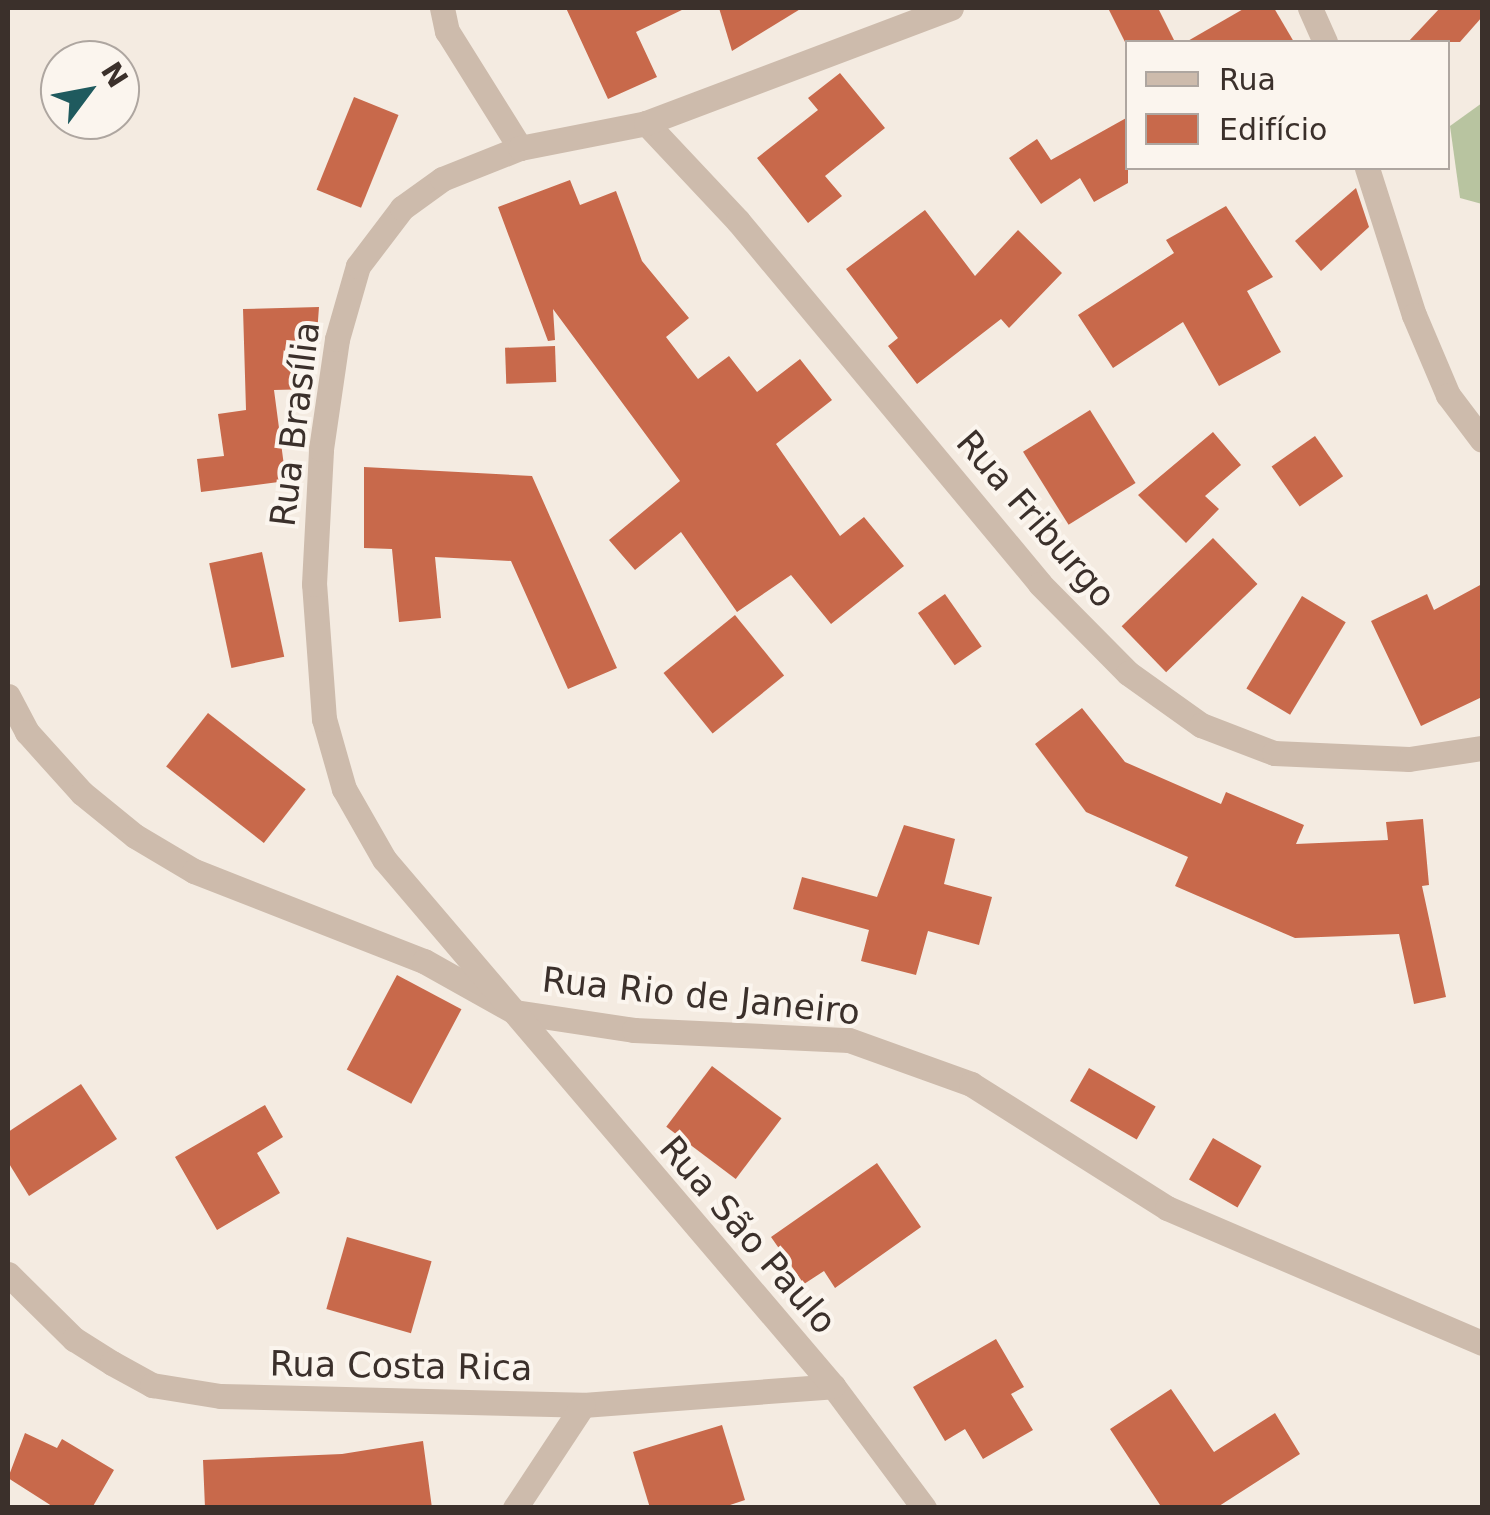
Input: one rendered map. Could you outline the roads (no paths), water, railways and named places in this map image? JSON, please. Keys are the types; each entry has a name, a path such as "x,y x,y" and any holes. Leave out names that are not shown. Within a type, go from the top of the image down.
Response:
{"street":[{"path":"442,8 448,31 520,148"},
{"name":"Rua Brasília","path":"515,1012 384,859 344,789 322,702 314,584 328,390 358,266 386,224 422,192 520,148 646,123 952,8"},
{"path":"1310,8 1324,40"},
{"name":"Rua Friburgo","path":"646,123 738,221 1040,584 1128,673 1201,724 1274,753 1409,760 1482,748"},
{"path":"1368,170 1414,315 1448,395 1482,440"},
{"name":"Rua Rio de Janeiro","path":"8,696 49,756 136,836 194,871 424,961 515,1012 634,1030 849,1040 971,1084 1167,1208 1482,1342"},
{"name":"Rua São Paulo","path":"515,1012 832,1386 924,1508"},
{"name":"Rua Costa Rica","path":"8,1274 74,1339 152,1385 290,1400 584,1405 832,1386"},
{"path":"515,1508 584,1405"}]}
